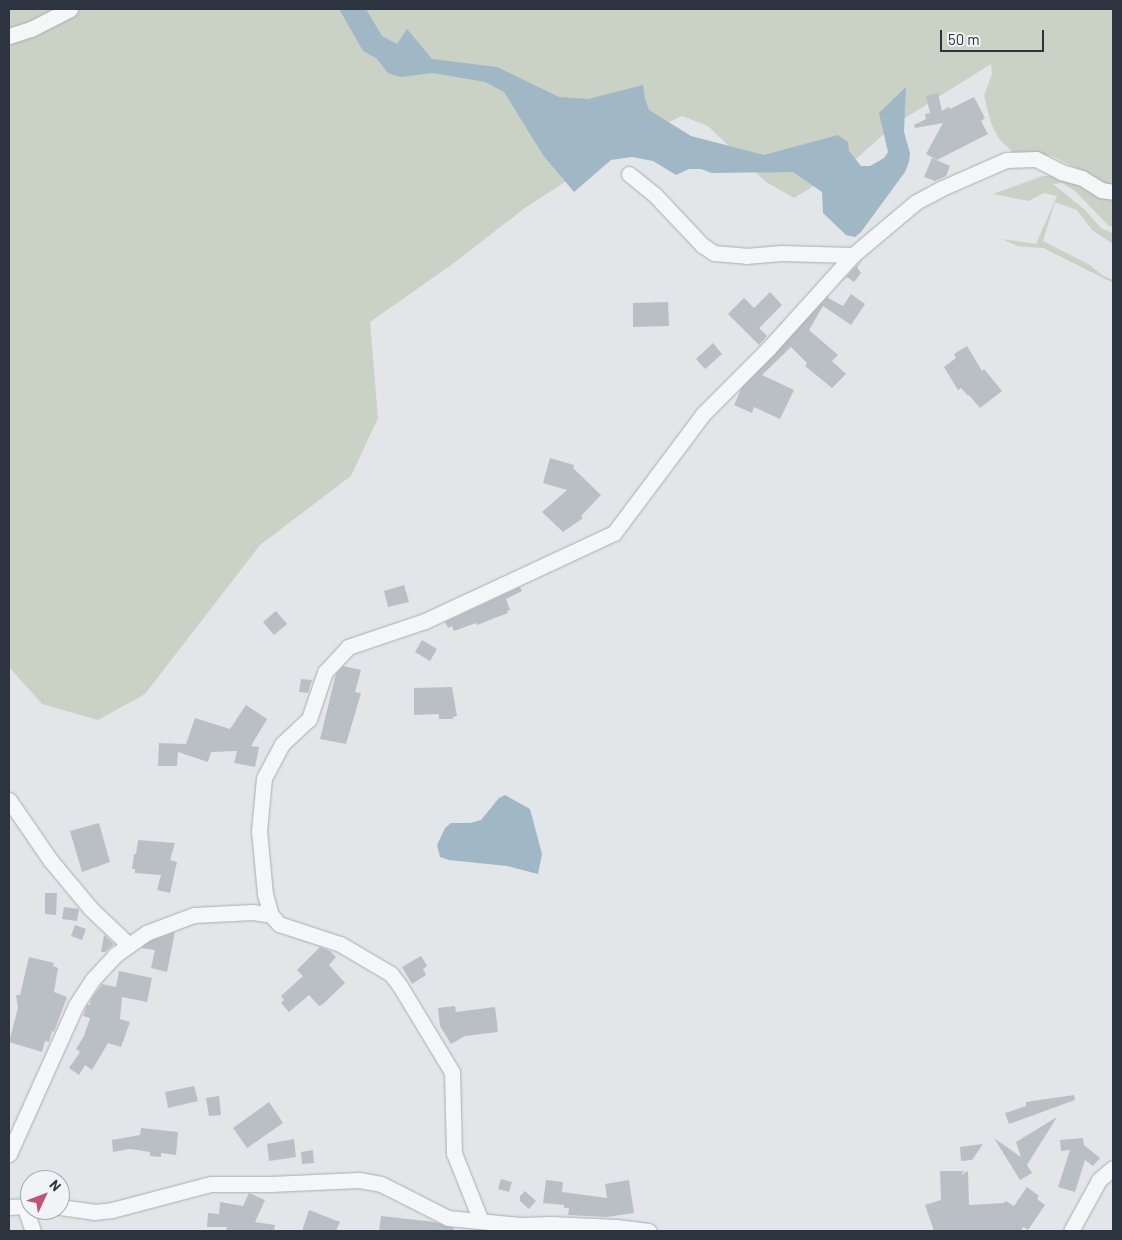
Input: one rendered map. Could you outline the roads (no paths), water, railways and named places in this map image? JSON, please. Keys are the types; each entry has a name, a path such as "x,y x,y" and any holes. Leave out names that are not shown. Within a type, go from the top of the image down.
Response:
{"street":[{"path":"9,36 31,30 70,9"},
{"path":"481,1221 454,1153 452,1072 400,986 392,974 340,944 279,924 271,915 265,894 259,831 264,778 282,744 309,719 325,672 348,647 425,621 614,533 703,414 768,349 853,255 916,202 940,189 1006,160 1036,159 1061,172 1082,178 1102,190 1113,192"},
{"path":"629,174 654,194 702,246 714,253 746,256 781,254 853,255"},
{"path":"9,800 51,861 92,909 129,945"},
{"path":"9,1154 76,1005 93,979 115,955 146,933 194,915 253,912 271,915"},
{"path":"1071,1231 1098,1180 1113,1168"},
{"path":"70,1208 94,1212 112,1210 211,1184 270,1184 359,1180 381,1184 448,1218 520,1225 551,1224 616,1227 649,1231"}],"water":[{"path":"339,9 366,9 382,36 397,44 407,29 432,59 497,67 559,97 588,99 643,85 649,110 691,136 764,155 838,135 848,142 849,151 861,166 870,166 884,158 888,152 879,113 906,87 904,132 910,153 909,162 905,172 861,232 855,237 846,235 823,213 822,192 793,172 712,173 701,169 689,169 676,175 653,161 632,157 611,160 574,192 543,155 504,92 485,82 433,73 400,77 388,73 376,58 363,51"},
{"path":"505,795 530,809 542,854 538,874 507,866 449,860 440,857 437,845 445,828 451,823 470,823 481,820 499,798"}]}
